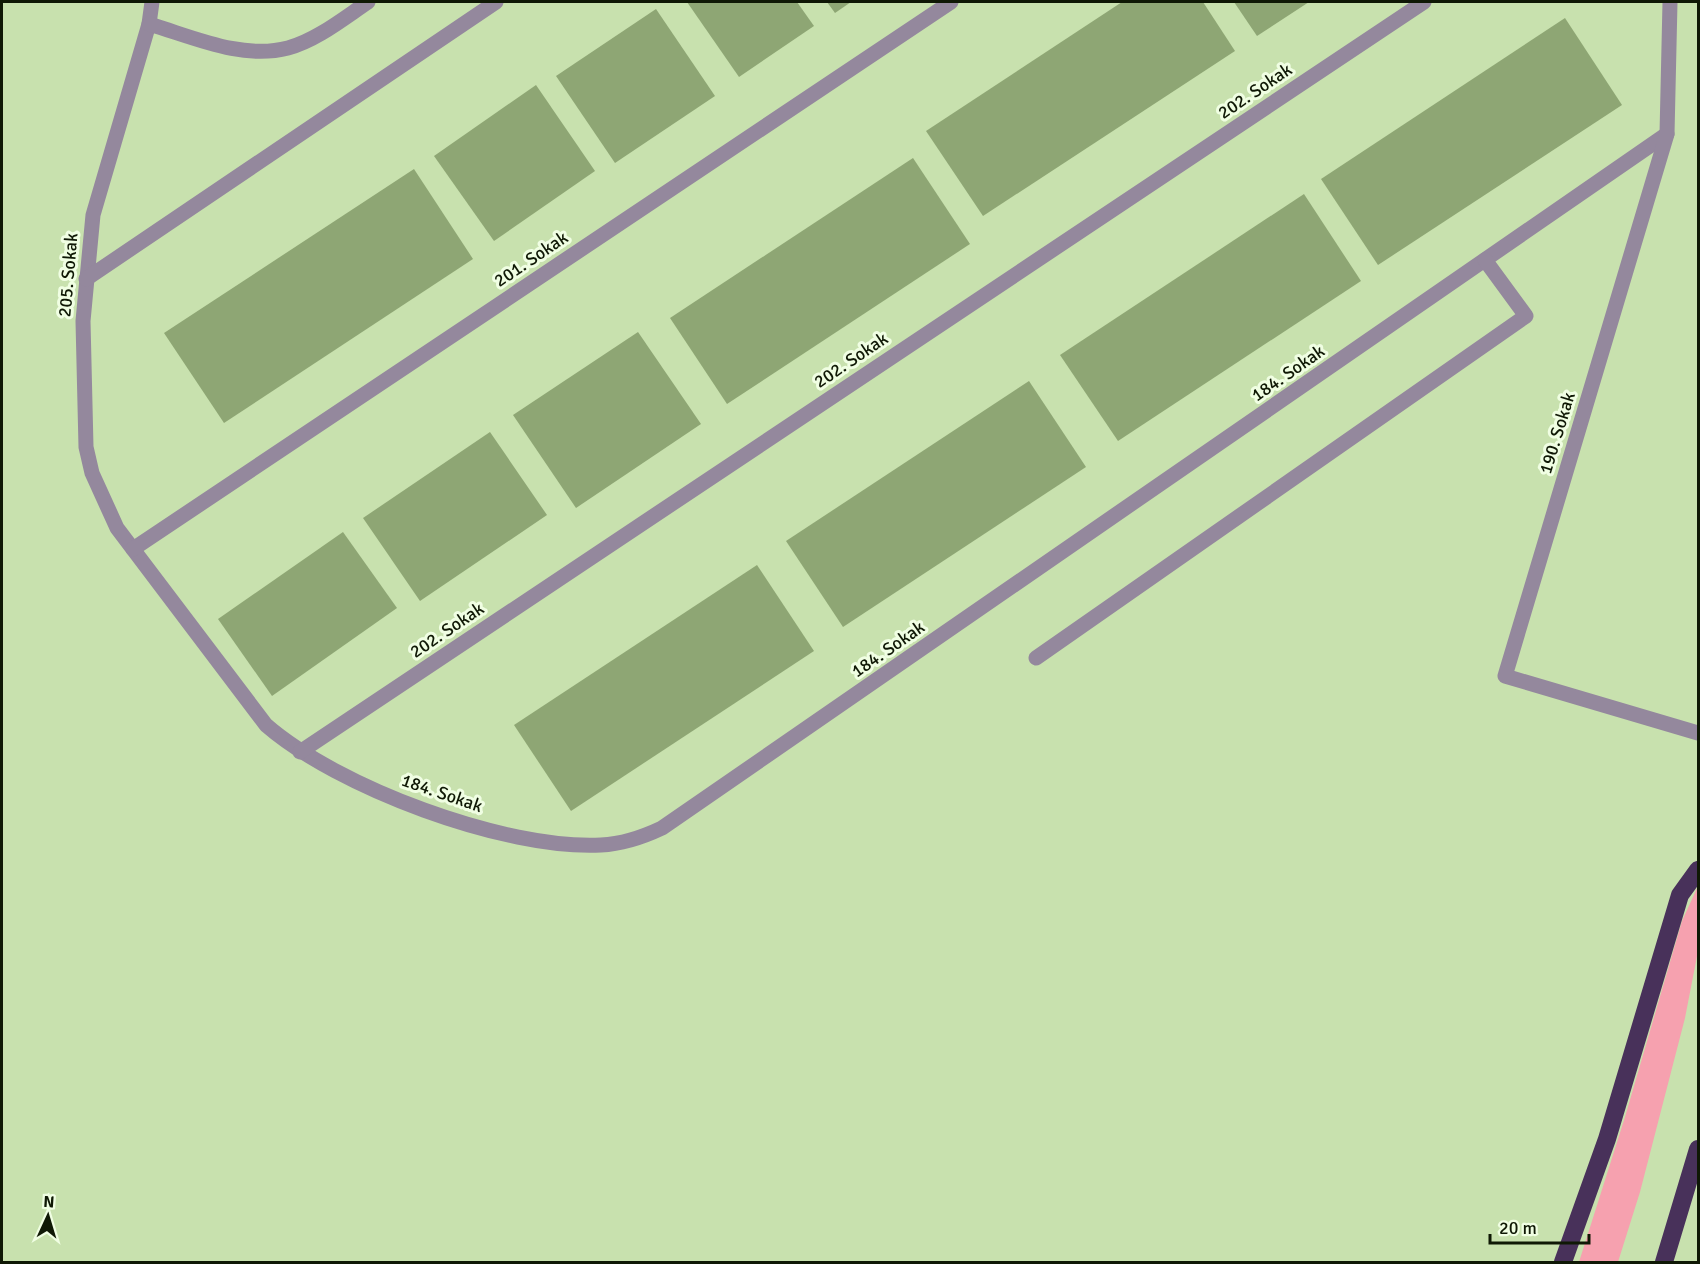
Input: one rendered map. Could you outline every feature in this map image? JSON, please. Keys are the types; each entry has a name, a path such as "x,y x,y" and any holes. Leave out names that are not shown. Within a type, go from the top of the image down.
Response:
{"highway":[{"path":"1563,1263 1607,1139 1680,895 1698,870"},
{"path":"1664,1263 1698,1149"}],"street":[{"name":"205. Sokak","path":"133,549 117,528 103,499 92,473 86,447 83,321 93,215 149,24 152,2"},
{"path":"149,24 237,50 266,52 290,48 315,36 368,2"},
{"path":"86,279 496,2"},
{"name":"201. Sokak","path":"133,549 951,2"},
{"name":"202. Sokak","path":"300,752 1424,2"},
{"name":"190. Sokak","path":"1670,2 1667,134 1505,676 1698,734"},
{"name":"184. Sokak","path":"133,549 266,725 300,752 348,777 409,804 508,834 577,846 603,845 644,836 662,828 1667,134"},
{"path":"1036,658 1526,316 1485,260"}],"shaded area":[{"path":"1698,886 1698,951 1685,1018 1640,1192 1618,1262 1579,1262 1625,1117 1682,921"}],"building":[{"path":"687,2 797,2 814,26 739,77"},
{"path":"827,2 851,2 835,13"},
{"path":"1122,2 1203,2 1235,51 983,216 926,131"},
{"path":"1234,2 1309,2 1257,36"},
{"path":"656,9 715,96 615,163 556,76"},
{"path":"1565,18 1622,105 1378,265 1321,179"},
{"path":"536,85 595,171 494,241 434,156"},
{"path":"913,158 970,244 727,404 670,318"},
{"path":"414,169 473,259 224,423 164,333"},
{"path":"1304,194 1361,281 1118,441 1060,355"},
{"path":"638,332 701,424 576,508 513,415"},
{"path":"1029,381 1086,467 843,627 786,541"},
{"path":"490,432 547,515 420,601 363,518"},
{"path":"343,532 397,608 272,696 218,619"},
{"path":"757,565 814,651 571,811 514,725"}]}
